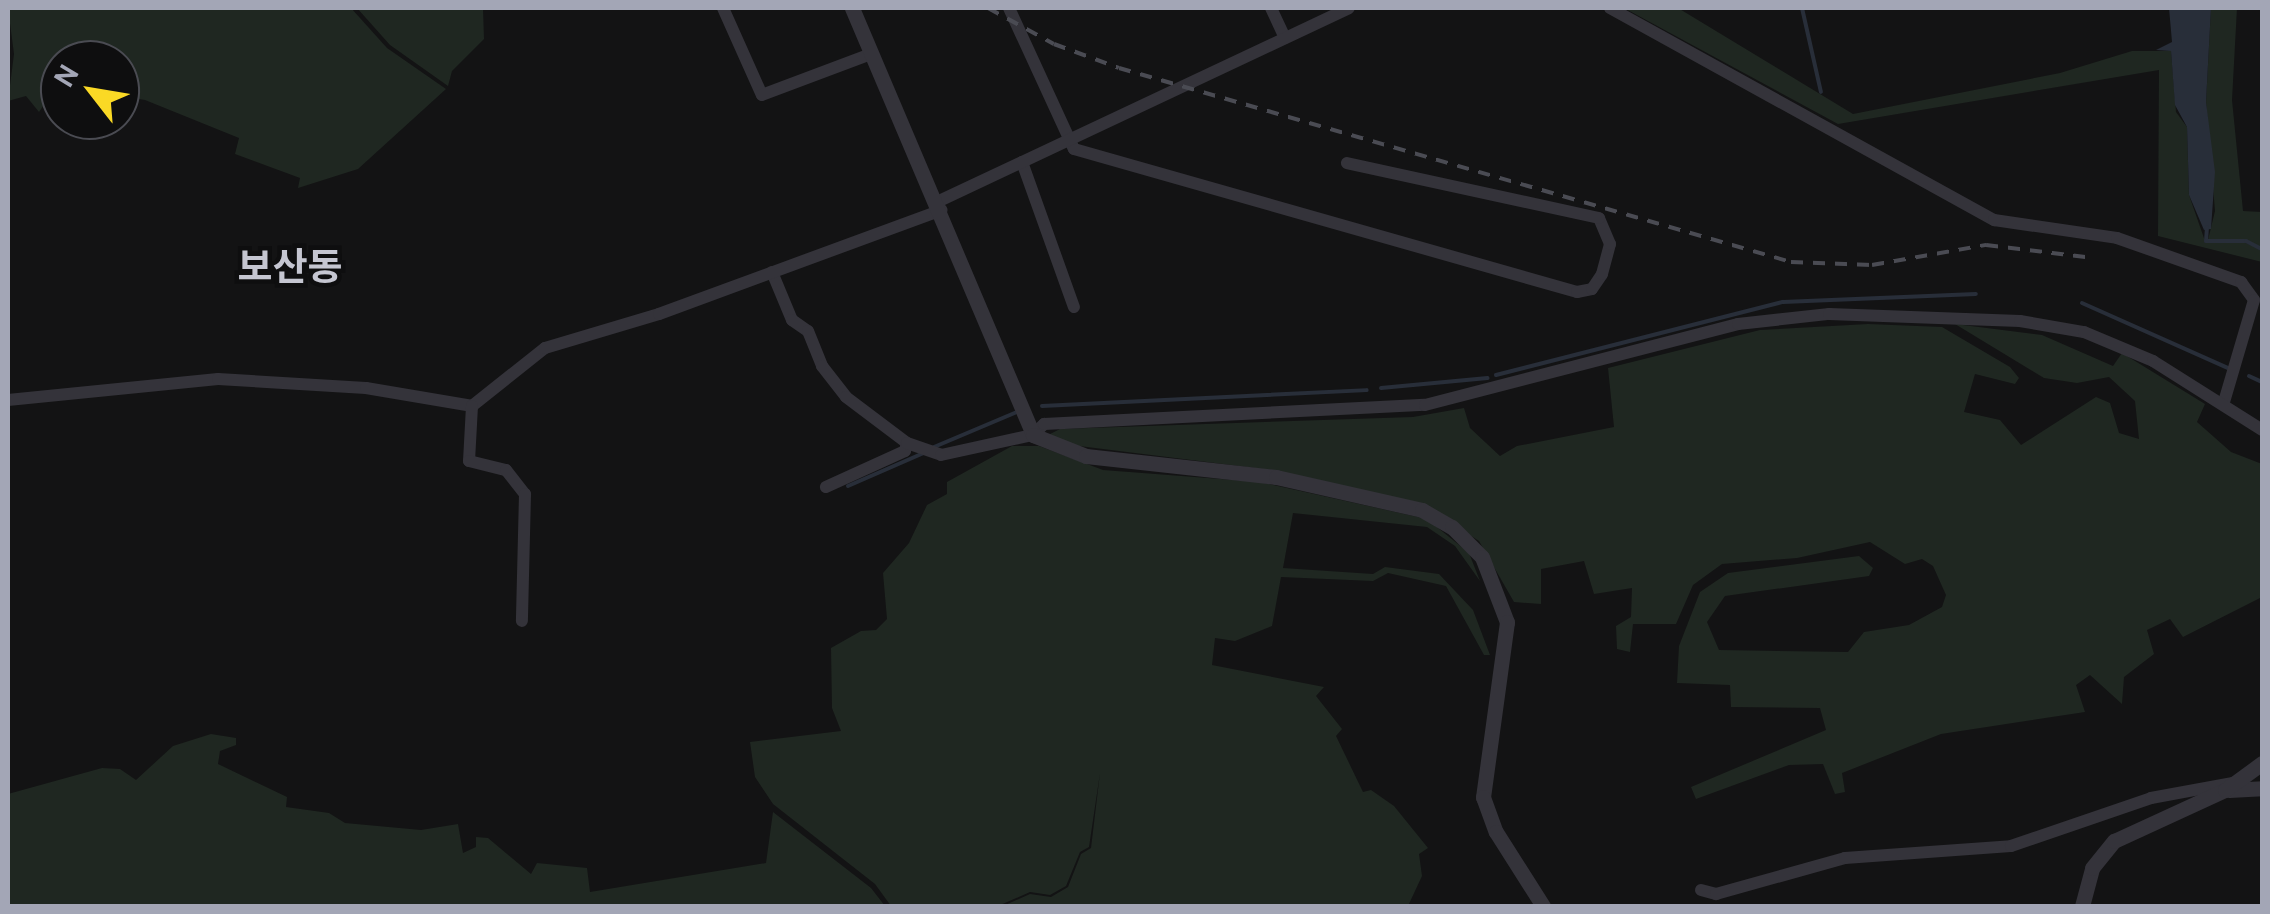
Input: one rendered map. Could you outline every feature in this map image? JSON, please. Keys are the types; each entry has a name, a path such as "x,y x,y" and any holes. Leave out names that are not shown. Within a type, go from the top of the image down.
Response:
{"street":[{"path":"723,8 762,95 871,54"},
{"path":"852,8 1033,434"},
{"path":"1010,8 1067,141 1090,154 1577,292 1592,289 1602,274 1610,244 1599,218 1347,163"},
{"path":"1271,8 1285,38"},
{"path":"8,400 72,388 218,380 366,388 472,406 492,396 528,355 772,272 939,206 1022,162 1349,8"},
{"path":"1610,8 1994,220 2117,238 2241,282 2254,300 2224,402"},
{"path":"1022,162 1074,306"},
{"path":"772,272 792,320 808,331 822,366 846,396 919,448"},
{"path":"1033,434 1044,424 1426,405 1738,324 1830,314 2010,320 2084,332 2224,402 2262,430"},
{"path":"472,406 469,461 506,470 525,494 522,621"},
{"path":"826,488 905,451 1033,434 1086,456 1276,477 1390,502 1438,517 1460,534 1493,577 1507,622 1486,762 1486,813 1543,906"},
{"path":"2082,906 2088,876 2106,847 2232,786 2262,763"},
{"path":"1701,890 1716,894 1845,858 2011,846 2151,798 2232,786 2262,788"}],"shaded area":[{"path":"8,8 351,8 387,48 446,89 358,169 298,188 300,178 235,154 239,138 140,99 140,40 40,40 39,112 26,96 8,101 14,54"},
{"path":"357,8 483,8 484,39 452,71 448,86 390,45"},
{"path":"1624,8 1678,8 1853,114 2060,73 2132,51 2171,51 2176,112 2187,127 2189,195 2205,241 2246,243 2262,250 2262,262 2158,236 2159,70 1838,124"},
{"path":"2169,8 2211,8 2206,102 2215,172 2211,229 2204,230 2189,195 2187,127 2175,105 2171,51 2156,50 2172,42"},
{"path":"2211,8 2237,8 2232,100 2243,211 2262,212 2262,248 2247,240 2208,240 2215,211 2206,102"},
{"path":"1868,324 1942,327 2010,367 2019,378 2015,384 1975,374 1964,412 2000,420 2021,445 2096,397 2110,403 2119,433 2139,439 2135,401 2109,377 2077,383 2044,378 1955,324 2042,335 2113,366 2122,353 2205,404 2197,422 2231,452 2262,464 2262,597 2183,637 2170,619 2147,630 2154,654 2124,677 2122,704 2090,675 2076,685 2085,712 1941,734 1842,773 1845,792 1835,794 1823,764 1789,765 1696,799 1691,787 1826,730 1820,708 1731,707 1730,685 1677,683 1679,646 1700,592 1728,573 1859,556 1873,568 1869,576 1725,596 1707,622 1719,650 1848,652 1864,632 1909,625 1942,607 1946,595 1933,566 1922,559 1905,564 1870,542 1797,558 1722,564 1693,585 1676,624 1633,624 1630,652 1617,649 1616,626 1631,617 1632,588 1594,594 1584,561 1541,569 1541,604 1514,602 1479,541 1420,503 1271,470 1079,446 1046,436 1060,429 1413,417 1464,408 1470,428 1500,456 1517,446 1614,427 1608,368 1760,330"},
{"path":"1012,446 1039,446 1103,470 1260,482 1427,519 1469,553 1480,581 1455,546 1427,527 1293,513 1283,568 1373,574 1385,567 1439,574 1473,610 1490,655 1484,655 1446,586 1388,573 1373,581 1281,577 1272,626 1235,641 1215,638 1212,665 1324,687 1316,696 1342,729 1336,736 1363,792 1371,790 1394,806 1428,848 1419,854 1422,876 1408,906 1003,906 1030,894 1051,897 1068,887 1081,854 1091,848 1100,773 1089,847 1080,852 1066,886 1050,895 1030,892 998,906 891,906 875,884 773,804 755,777 750,742 841,731 832,708 831,648 861,631 876,630 887,619 883,573 909,543 927,505 947,494 947,482"},
{"path":"211,734 236,738 236,745 220,751 218,764 287,797 286,807 329,813 345,823 421,830 458,824 463,853 476,847 476,837 488,838 531,874 537,863 587,868 590,892 766,863 773,812 871,888 885,906 8,906 8,794 102,768 120,769 136,780 173,746"}],"waterway":[{"path":"1802,8 1821,92"},
{"path":"2207,227 2206,241 2246,241 2262,249"},
{"path":"1496,375 1783,302 1976,294"},
{"path":"2082,303 2228,368"},
{"path":"2249,376 2262,382"},
{"path":"1381,388 1488,378"},
{"path":"1042,406 1367,390"},
{"path":"934,447 1017,412"},
{"path":"848,486 926,452"}],"railway":[{"path":"988,8 1054,44 1119,68 1791,262 1872,265 1986,245 2085,257"}],"district":[{"name":"보산동","path":"290,267"}]}
